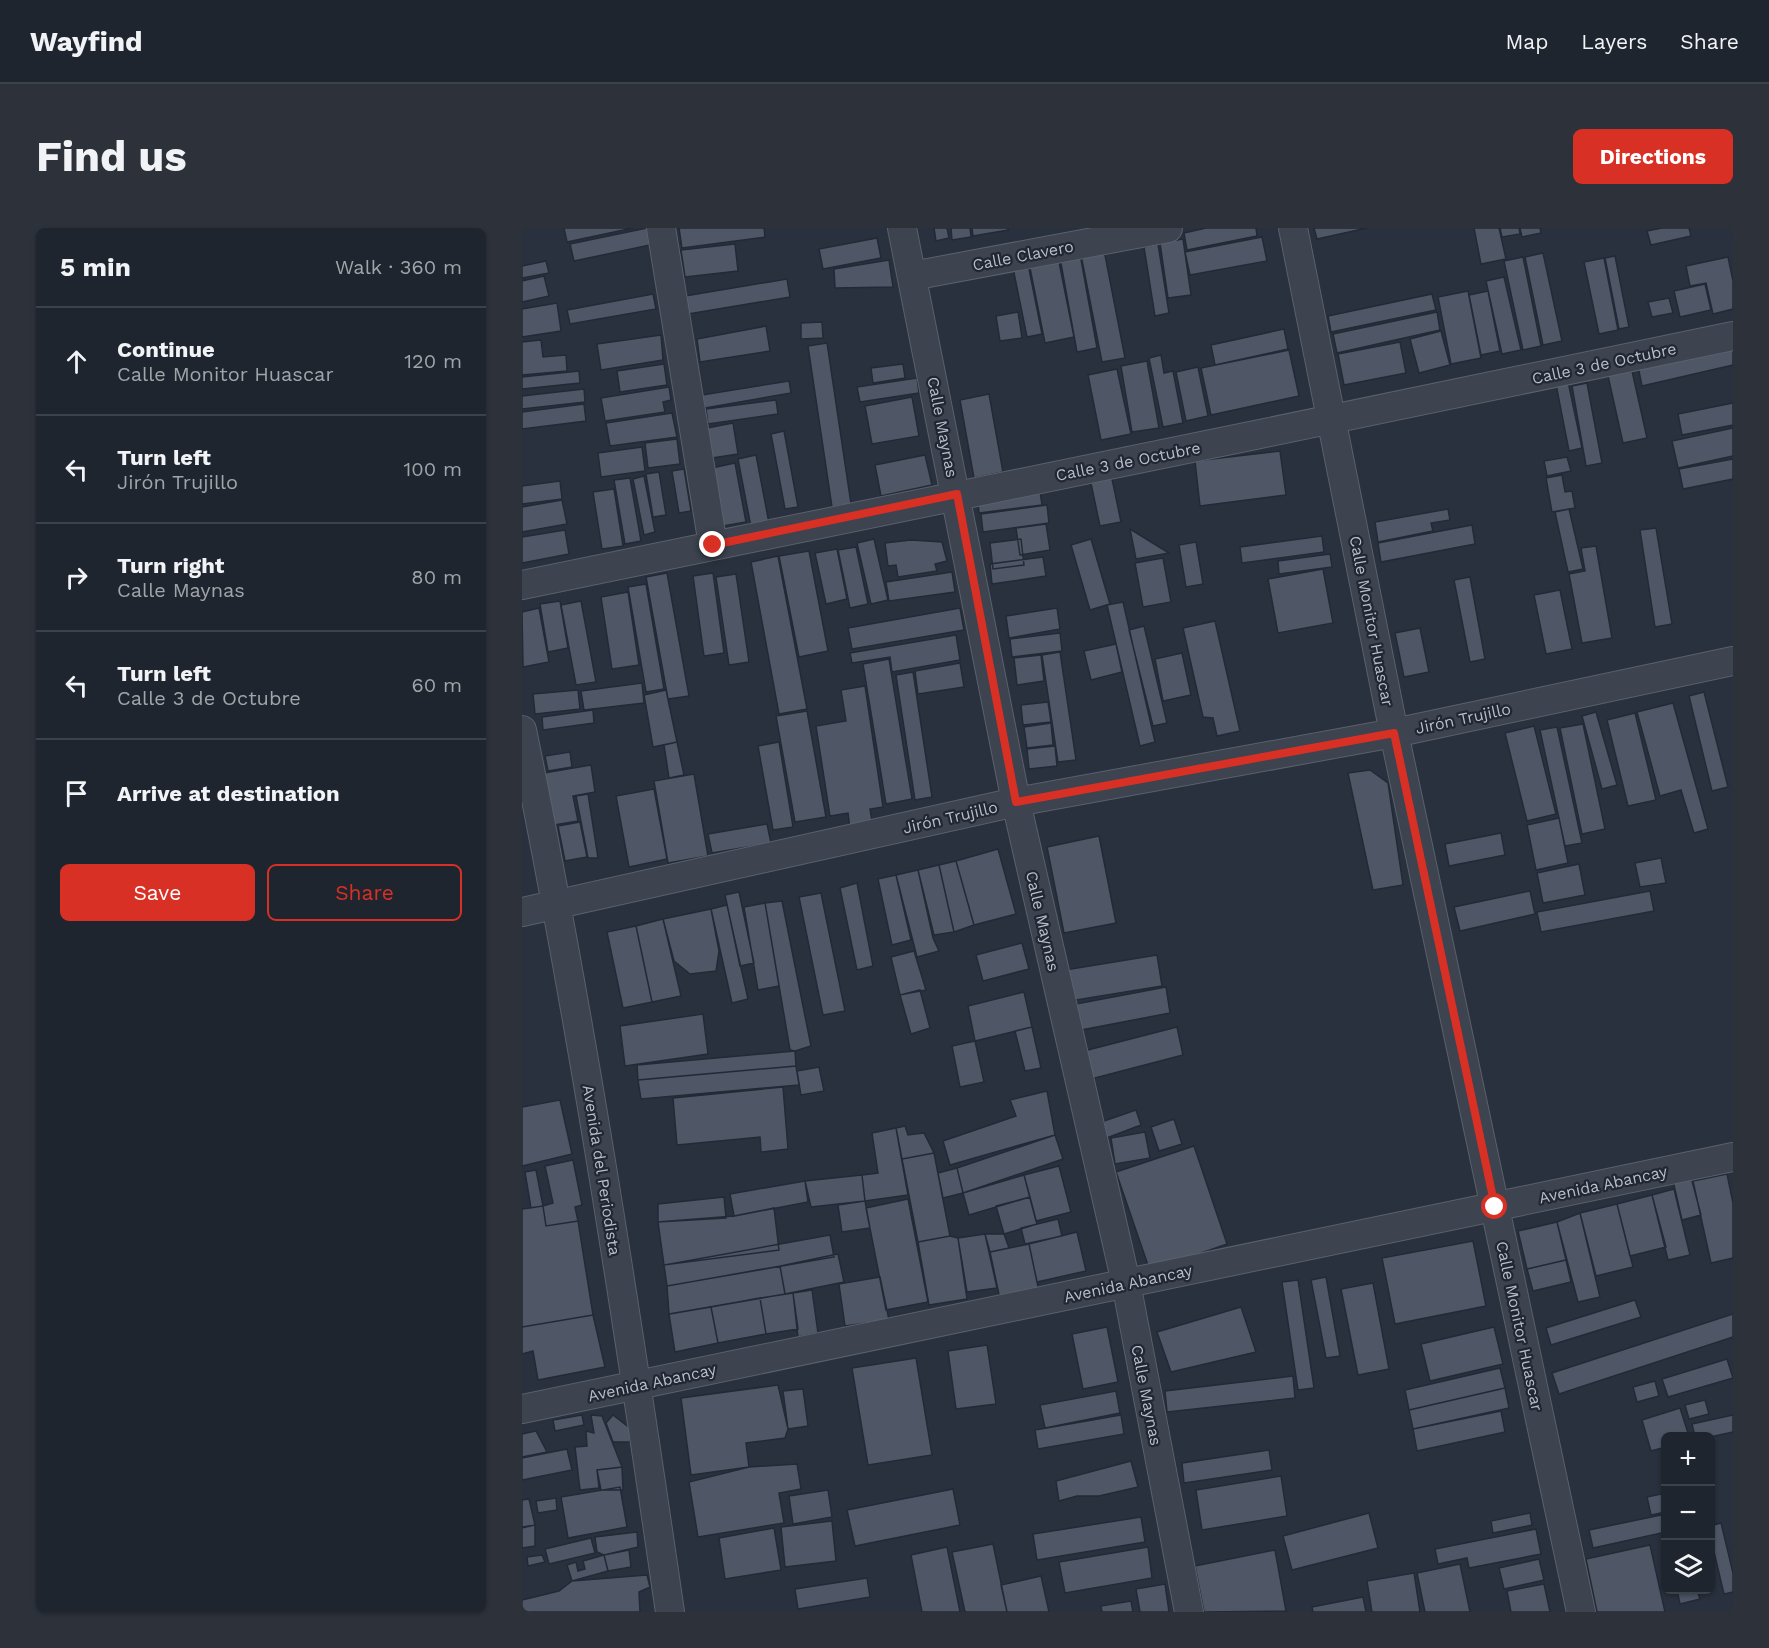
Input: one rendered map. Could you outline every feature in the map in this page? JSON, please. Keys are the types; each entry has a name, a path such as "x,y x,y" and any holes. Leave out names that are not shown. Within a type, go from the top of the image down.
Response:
{"street":[{"path":"661,228 713,545"},
{"name":"Calle Maynas","path":"902,228 957,494 1016,802 1126,1283 1189,1612"},
{"name":"Calle Clavero","path":"912,276 1168,228"},
{"name":"Calle Monitor Huascar","path":"1293,228 1394,733 1581,1612"},
{"name":"Calle 3 de Octubre","path":"522,585 957,494 1333,421 1733,336"},
{"name":"Jirón Trujillo","path":"522,912 1016,802 1394,733 1733,661"},
{"name":"Avenida del Periodista","path":"522,730 558,905 637,1385 670,1612"},
{"name":"Avenida Abancay","path":"522,1409 1733,1157"}],"building":[{"path":"564,228 633,228 567,242"},
{"path":"647,228 650,245 574,261 570,244"},
{"path":"679,228 764,228 765,237 682,248"},
{"path":"934,228 947,228 949,238 936,241"},
{"path":"951,228 970,228 971,237 952,240"},
{"path":"972,228 1008,228 1008,230 973,236"},
{"path":"1206,228 1256,228 1257,236 1187,250 1184,233"},
{"path":"1314,228 1367,228 1317,239"},
{"path":"1474,228 1499,228 1506,259 1481,264"},
{"path":"1500,228 1519,228 1520,234 1502,237"},
{"path":"1520,228 1540,228 1541,233 1522,237"},
{"path":"1662,228 1689,228 1691,236 1651,245 1647,231"},
{"path":"1262,237 1267,261 1190,275 1185,252"},
{"path":"877,238 881,258 823,269 819,249"},
{"path":"1183,239 1191,295 1168,298 1160,243"},
{"path":"735,244 738,271 685,277 681,250"},
{"path":"1158,244 1169,313 1155,316 1144,247"},
{"path":"1104,250 1125,358 1102,362 1081,255"},
{"path":"1057,252 1074,337 1045,343 1028,258"},
{"path":"1543,253 1562,341 1543,345 1525,257"},
{"path":"1080,254 1097,348 1077,352 1060,258"},
{"path":"1615,256 1629,327 1619,329 1605,258"},
{"path":"1523,257 1541,346 1523,350 1504,261"},
{"path":"1728,257 1733,281 1733,309 1713,314 1706,283 1690,286 1686,266"},
{"path":"1604,258 1618,330 1599,334 1584,262"},
{"path":"1027,259 1042,334 1027,337 1012,263"},
{"path":"889,260 893,287 835,288 834,269"},
{"path":"546,261 549,273 522,278 522,266"},
{"path":"544,276 549,296 522,302 522,281"},
{"path":"1504,277 1521,350 1502,354 1486,281"},
{"path":"787,279 790,297 688,314 685,296"},
{"path":"1705,284 1711,310 1680,317 1674,291"},
{"path":"1468,291 1481,358 1451,364 1438,297"},
{"path":"1488,291 1500,351 1481,355 1469,295"},
{"path":"653,294 656,309 570,324 567,310"},
{"path":"1432,294 1436,310 1331,332 1328,316"},
{"path":"1669,298 1673,313 1652,317 1648,302"},
{"path":"557,303 561,331 522,337 522,309"},
{"path":"1018,312 1022,338 1000,341 996,316"},
{"path":"1437,312 1440,330 1337,353 1333,334"},
{"path":"822,322 823,338 801,339 801,323"},
{"path":"766,326 770,351 700,362 697,339"},
{"path":"1284,329 1288,349 1215,365 1211,345"},
{"path":"1441,331 1450,365 1419,373 1410,339"},
{"path":"661,335 663,360 601,370 597,344"},
{"path":"541,340 543,357 566,355 567,371 522,375 522,342"},
{"path":"1400,342 1406,373 1344,385 1338,354"},
{"path":"827,343 851,504 832,507 808,346"},
{"path":"1733,343 1733,365 1642,386 1638,366"},
{"path":"1289,350 1299,396 1211,415 1201,368"},
{"path":"1161,355 1164,373 1173,371 1183,423 1163,427 1149,358"},
{"path":"1147,361 1159,428 1132,432 1121,366"},
{"path":"1630,362 1647,438 1623,443 1606,367"},
{"path":"664,364 667,385 620,392 617,371"},
{"path":"903,364 905,378 873,383 871,368"},
{"path":"1198,367 1208,416 1186,421 1176,372"},
{"path":"1117,369 1131,434 1101,440 1088,375"},
{"path":"579,371 580,383 522,389 522,377"},
{"path":"1566,372 1582,448 1569,451 1554,374"},
{"path":"917,378 919,393 860,402 857,387"},
{"path":"789,381 791,393 705,408 702,395"},
{"path":"1587,383 1602,463 1586,466 1572,386"},
{"path":"669,387 671,400 663,402 665,412 605,421 601,398"},
{"path":"584,389 585,402 522,409 522,396"},
{"path":"989,394 1003,472 974,478 960,400"},
{"path":"912,397 919,436 872,444 865,406"},
{"path":"776,400 778,414 708,424 706,409"},
{"path":"1733,403 1733,425 1682,435 1678,414"},
{"path":"584,404 586,421 522,429 522,412"},
{"path":"672,413 677,437 610,446 606,423"},
{"path":"733,423 738,454 712,458 707,428"},
{"path":"1733,428 1733,456 1678,468 1672,441"},
{"path":"784,431 798,507 785,509 771,434"},
{"path":"677,439 680,464 648,468 645,443"},
{"path":"642,447 645,471 601,477 598,453"},
{"path":"1280,451 1286,495 1200,506 1195,461"},
{"path":"756,455 769,523 751,527 738,459"},
{"path":"925,455 932,485 881,496 875,465"},
{"path":"1567,457 1571,471 1547,476 1544,461"},
{"path":"1733,459 1733,479 1683,489 1679,469"},
{"path":"735,463 746,522 723,526 712,468"},
{"path":"684,469 691,511 679,513 672,471"},
{"path":"1110,469 1121,522 1100,526 1089,474"},
{"path":"659,472 666,515 653,517 646,474"},
{"path":"1562,475 1565,492 1572,491 1575,508 1552,512 1546,478"},
{"path":"644,476 655,532 644,535 633,479"},
{"path":"630,478 641,541 625,544 614,480"},
{"path":"560,481 562,499 522,504 522,486"},
{"path":"1039,484 1042,505 979,513 977,492"},
{"path":"614,489 623,546 602,549 593,492"},
{"path":"562,500 567,524 522,532 522,507"},
{"path":"1047,505 1049,523 983,532 981,514"},
{"path":"1448,509 1450,520 1431,523 1433,531 1378,542 1375,522"},
{"path":"1569,509 1583,569 1568,572 1555,512"},
{"path":"1046,524 1050,550 1020,555 1016,528"},
{"path":"1472,525 1475,544 1381,562 1378,543"},
{"path":"1656,528 1672,624 1655,627 1640,530"},
{"path":"1130,529 1169,553 1136,559"},
{"path":"565,530 569,554 522,563 522,537"},
{"path":"1322,536 1324,552 1242,563 1240,547"},
{"path":"874,539 888,600 871,604 857,543"},
{"path":"1021,539 1024,565 993,569 990,543"},
{"path":"1091,539 1110,604 1090,610 1071,545"},
{"path":"911,540 942,542 947,561 935,564 937,571 898,577 896,565 888,566 885,543"},
{"path":"1196,542 1203,584 1186,587 1179,545"},
{"path":"1596,546 1612,638 1582,643 1569,574 1585,571 1581,548"},
{"path":"856,547 868,604 850,608 838,550"},
{"path":"837,549 847,599 826,604 815,553"},
{"path":"809,551 828,651 799,657 779,556"},
{"path":"1330,554 1332,567 1279,574 1278,561"},
{"path":"778,556 807,709 779,714 751,562"},
{"path":"1043,557 1046,576 992,584 990,564"},
{"path":"1163,558 1171,602 1143,607 1135,563"},
{"path":"1323,569 1333,623 1278,633 1268,579"},
{"path":"952,572 955,592 889,601 886,582"},
{"path":"667,573 689,696 668,699 646,577"},
{"path":"713,573 724,653 704,656 693,576"},
{"path":"736,574 749,662 729,665 716,577"},
{"path":"1470,577 1485,659 1470,662 1454,580"},
{"path":"646,584 664,689 646,692 628,587"},
{"path":"1560,590 1572,649 1546,654 1534,595"},
{"path":"628,592 639,665 612,669 601,597"},
{"path":"560,601 568,648 548,652 540,604"},
{"path":"581,601 596,682 576,685 561,605"},
{"path":"1123,602 1155,742 1140,746 1107,605"},
{"path":"539,608 549,662 523,667 522,612"},
{"path":"960,608 964,630 852,649 848,628"},
{"path":"1057,608 1060,629 1009,638 1006,616"},
{"path":"1215,621 1240,731 1217,736 1213,718 1203,717 1183,628"},
{"path":"1144,626 1167,723 1153,726 1129,630"},
{"path":"1420,628 1429,672 1404,677 1395,633"},
{"path":"1060,633 1062,651 1012,657 1010,639"},
{"path":"956,635 960,660 892,672 890,657 852,663 850,653"},
{"path":"1116,644 1122,672 1091,680 1084,651"},
{"path":"1060,652 1076,760 1058,762 1042,655"},
{"path":"1182,653 1191,695 1163,701 1155,659"},
{"path":"1041,655 1044,681 1017,685 1014,658"},
{"path":"889,659 912,799 886,804 863,664"},
{"path":"960,663 964,687 918,694 915,671"},
{"path":"913,672 932,797 915,800 896,675"},
{"path":"642,683 644,703 584,710 581,691"},
{"path":"865,686 883,807 870,809 873,826 850,829 848,813 830,816 816,726 846,721 841,690"},
{"path":"578,690 580,709 535,714 533,694"},
{"path":"666,690 677,742 653,747 644,695"},
{"path":"1704,692 1728,787 1712,791 1689,696"},
{"path":"1048,702 1051,722 1023,725 1021,705"},
{"path":"1673,703 1708,829 1694,833 1681,790 1660,796 1637,712"},
{"path":"593,710 594,723 543,730 542,717"},
{"path":"807,711 826,817 795,822 776,716"},
{"path":"1596,712 1617,785 1602,789 1582,716"},
{"path":"1635,713 1656,800 1628,806 1607,720"},
{"path":"1051,723 1053,745 1027,748 1024,727"},
{"path":"1583,724 1605,829 1582,834 1560,728"},
{"path":"1534,726 1556,814 1527,821 1505,733"},
{"path":"1557,727 1582,843 1565,846 1540,730"},
{"path":"677,742 684,775 669,778 664,745"},
{"path":"779,742 793,827 773,830 758,746"},
{"path":"1055,746 1057,766 1029,769 1027,749"},
{"path":"570,752 572,767 548,771 545,756"},
{"path":"591,765 595,792 573,796 578,821 554,825 544,773"},
{"path":"1370,770 1388,783 1403,885 1373,890 1348,773"},
{"path":"694,774 708,856 668,863 654,781"},
{"path":"654,789 667,859 629,867 616,796"},
{"path":"588,794 598,858 588,858 576,796"},
{"path":"1559,818 1568,863 1536,870 1527,825"},
{"path":"580,822 587,857 565,861 558,826"},
{"path":"767,824 771,843 712,853 708,834"},
{"path":"1501,833 1505,855 1449,866 1445,844"},
{"path":"1099,836 1116,923 1064,933 1047,847"},
{"path":"998,849 1016,914 974,925 956,861"},
{"path":"1661,858 1666,883 1640,887 1635,863"},
{"path":"956,861 974,925 954,932 939,865"},
{"path":"1579,864 1585,895 1543,903 1537,873"},
{"path":"939,865 954,932 934,935 918,870"},
{"path":"918,870 933,938 939,951 917,957 896,875"},
{"path":"896,875 911,940 892,945 878,879"},
{"path":"857,883 873,966 857,970 840,888"},
{"path":"1530,891 1535,914 1460,931 1454,907"},
{"path":"1650,891 1654,911 1541,932 1537,912"},
{"path":"739,892 754,963 740,966 725,895"},
{"path":"821,893 845,1011 823,1015 799,897"},
{"path":"782,901 811,1046 795,1051 790,1050 765,903"},
{"path":"765,903 779,986 758,990 744,907"},
{"path":"727,905 748,999 732,1003 711,909"},
{"path":"711,909 719,951 716,971 690,974 674,961 663,919"},
{"path":"663,919 681,996 652,1002 636,926"},
{"path":"636,926 652,1002 623,1008 607,932"},
{"path":"1022,943 1029,969 983,981 976,955"},
{"path":"914,951 926,990 900,995 891,957"},
{"path":"1157,955 1162,986 1070,1001 1065,970"},
{"path":"1166,987 1170,1013 1081,1030 1076,1004"},
{"path":"920,990 930,1028 911,1034 900,995"},
{"path":"1024,992 1032,1027 975,1041 968,1006"},
{"path":"703,1014 708,1054 625,1066 620,1026"},
{"path":"1032,1027 1041,1068 1025,1071 1015,1031"},
{"path":"1177,1027 1183,1055 1091,1079 1084,1051"},
{"path":"975,1041 984,1082 960,1087 952,1046"},
{"path":"795,1051 796,1066 638,1080 637,1065"},
{"path":"796,1066 799,1085 641,1099 638,1080"},
{"path":"819,1067 824,1091 801,1095 797,1071"},
{"path":"783,1087 788,1149 761,1152 760,1137 677,1145 673,1098"},
{"path":"1047,1091 1055,1135 950,1165 943,1141 1016,1116 1010,1100"},
{"path":"560,1100 572,1154 522,1166 522,1107"},
{"path":"1136,1110 1141,1125 1104,1139 1104,1121"},
{"path":"1174,1119 1182,1144 1159,1151 1151,1127"},
{"path":"905,1126 908,1135 924,1133 934,1153 902,1159 896,1128"},
{"path":"896,1128 908,1195 865,1201 862,1175 878,1173 872,1133"},
{"path":"1145,1132 1150,1158 1115,1164 1111,1138"},
{"path":"1055,1135 1063,1159 963,1193 957,1168"},
{"path":"1194,1146 1227,1244 1150,1271 1116,1172"},
{"path":"934,1153 950,1236 918,1242 902,1159"},
{"path":"573,1160 582,1205 575,1207 578,1221 546,1226 543,1206 553,1203 545,1166"},
{"path":"1059,1166 1071,1212 1036,1221 1024,1175"},
{"path":"957,1168 963,1193 943,1198 938,1173"},
{"path":"536,1170 543,1206 531,1208 525,1172"},
{"path":"1727,1174 1733,1203 1733,1258 1711,1263 1693,1181"},
{"path":"862,1175 865,1201 811,1207 805,1181"},
{"path":"1024,1175 1030,1197 969,1215 963,1193"},
{"path":"1691,1177 1701,1215 1682,1220 1673,1181"},
{"path":"805,1181 808,1202 734,1216 730,1194"},
{"path":"1674,1189 1690,1255 1668,1260 1652,1195"},
{"path":"1652,1195 1666,1247 1630,1256 1617,1204"},
{"path":"724,1197 726,1218 658,1222 658,1204"},
{"path":"1030,1197 1037,1224 1004,1234 996,1206"},
{"path":"908,1199 928,1302 886,1310 866,1208"},
{"path":"865,1201 870,1228 842,1232 838,1205"},
{"path":"1617,1204 1633,1267 1596,1276 1580,1213"},
{"path":"543,1206 546,1226 578,1221 593,1315 522,1327 522,1209"},
{"path":"774,1208 779,1250 664,1265 658,1222 734,1216"},
{"path":"1580,1213 1600,1297 1578,1302 1557,1222"},
{"path":"1058,1219 1062,1236 1025,1244 1021,1228"},
{"path":"1557,1222 1566,1260 1527,1269 1518,1231"},
{"path":"1077,1232 1086,1271 1037,1282 1029,1244"},
{"path":"985,1234 997,1288 967,1292 958,1238"},
{"path":"985,1234 1004,1234 1009,1248 990,1252"},
{"path":"830,1235 834,1257 667,1286 664,1265"},
{"path":"950,1236 958,1238 967,1299 929,1305 918,1242"},
{"path":"1473,1241 1486,1306 1395,1324 1382,1258"},
{"path":"1029,1244 1040,1296 1001,1304 990,1252"},
{"path":"838,1254 844,1282 785,1294 780,1266"},
{"path":"1566,1260 1571,1282 1533,1291 1527,1269"},
{"path":"780,1266 785,1294 669,1314 667,1286"},
{"path":"880,1277 889,1320 845,1326 839,1284"},
{"path":"1326,1277 1340,1356 1326,1358 1311,1280"},
{"path":"1298,1280 1314,1388 1298,1390 1282,1282"},
{"path":"1373,1283 1389,1369 1358,1375 1341,1289"},
{"path":"812,1290 818,1333 798,1337 793,1293"},
{"path":"793,1293 798,1329 766,1334 760,1298"},
{"path":"760,1298 766,1334 718,1343 711,1307"},
{"path":"1635,1300 1641,1317 1551,1345 1546,1328"},
{"path":"711,1307 718,1343 675,1352 669,1314"},
{"path":"1241,1307 1256,1352 1171,1372 1157,1332"},
{"path":"1733,1314 1733,1337 1559,1394 1552,1373"},
{"path":"593,1315 605,1367 538,1380 533,1351 522,1354 522,1327"},
{"path":"1107,1327 1118,1382 1083,1389 1072,1334"},
{"path":"1494,1327 1503,1364 1430,1381 1421,1344"},
{"path":"987,1345 996,1404 956,1409 948,1351"},
{"path":"916,1358 932,1455 868,1465 852,1368"},
{"path":"1727,1359 1733,1378 1668,1397 1662,1379"},
{"path":"1500,1368 1505,1388 1409,1410 1405,1390"},
{"path":"1293,1376 1295,1398 1167,1412 1165,1391"},
{"path":"1655,1381 1659,1396 1637,1402 1633,1387"},
{"path":"778,1385 788,1429 785,1438 746,1443 749,1467 691,1475 681,1398"},
{"path":"1505,1388 1509,1408 1413,1429 1409,1410"},
{"path":"803,1389 808,1426 788,1429 783,1391"},
{"path":"1116,1391 1120,1413 1045,1428 1040,1405"},
{"path":"1705,1400 1709,1414 1689,1419 1685,1405"},
{"path":"1680,1408 1688,1432 1661,1432 1661,1448 1651,1451 1642,1420"},
{"path":"1501,1411 1505,1432 1417,1451 1413,1429"},
{"path":"582,1415 584,1425 555,1431 553,1420"},
{"path":"591,1415 602,1416 622,1467 597,1470 599,1488 580,1490 575,1447 587,1446 586,1431 594,1433"},
{"path":"613,1415 631,1429 630,1442 613,1442 606,1423"},
{"path":"1121,1415 1124,1434 1038,1449 1035,1430"},
{"path":"1733,1415 1733,1432 1715,1436 1715,1432 1694,1432 1692,1424"},
{"path":"536,1431 547,1452 522,1457 522,1434"},
{"path":"567,1449 572,1470 522,1480 522,1458"},
{"path":"1269,1450 1272,1470 1184,1483 1182,1463"},
{"path":"1131,1461 1138,1487 1099,1496 1077,1496 1059,1501 1056,1481"},
{"path":"797,1464 801,1489 779,1493 784,1523 698,1537 689,1482 749,1467"},
{"path":"622,1467 623,1490 601,1490 597,1470"},
{"path":"1281,1476 1287,1516 1202,1530 1196,1490"},
{"path":"620,1487 627,1527 568,1538 561,1497"},
{"path":"953,1489 960,1525 855,1546 847,1510"},
{"path":"828,1490 832,1517 793,1524 789,1496"},
{"path":"1661,1494 1661,1513 1651,1515 1647,1497"},
{"path":"556,1498 557,1510 538,1513 536,1501"},
{"path":"529,1499 535,1525 522,1528 522,1500"},
{"path":"1369,1513 1378,1548 1292,1570 1283,1536"},
{"path":"1530,1513 1532,1525 1493,1533 1491,1521"},
{"path":"1661,1515 1661,1533 1593,1548 1589,1530"},
{"path":"1141,1517 1145,1542 1037,1560 1033,1534"},
{"path":"832,1521 836,1561 785,1567 781,1527"},
{"path":"1721,1523 1733,1573 1733,1592 1724,1594 1715,1556 1715,1525"},
{"path":"535,1525 535,1546 522,1548 522,1527"},
{"path":"774,1528 781,1570 725,1579 719,1538"},
{"path":"1536,1529 1541,1554 1469,1568 1467,1558 1438,1564 1435,1549"},
{"path":"637,1532 638,1547 604,1555 597,1552 595,1537"},
{"path":"591,1538 595,1553 549,1564 545,1549"},
{"path":"993,1544 1007,1612 965,1612 952,1552"},
{"path":"1650,1545 1665,1612 1597,1612 1586,1559"},
{"path":"947,1547 960,1612 922,1612 911,1555"},
{"path":"1148,1547 1152,1578 1065,1593 1059,1562"},
{"path":"629,1550 631,1567 608,1571 604,1555"},
{"path":"1275,1550 1286,1611 1204,1612 1195,1566"},
{"path":"542,1555 545,1562 528,1566 527,1557"},
{"path":"604,1555 608,1571 572,1581 567,1565 576,1562 578,1571 585,1569 583,1561"},
{"path":"1539,1559 1544,1580 1504,1589 1499,1568"},
{"path":"1460,1564 1470,1612 1425,1612 1417,1573"},
{"path":"1414,1573 1420,1612 1372,1612 1367,1581"},
{"path":"647,1575 650,1587 639,1592 640,1612 522,1612 522,1600 559,1591 572,1581"},
{"path":"1041,1576 1049,1612 1007,1612 1001,1585"},
{"path":"867,1578 870,1597 798,1609 795,1589"},
{"path":"1165,1584 1169,1612 1140,1612 1136,1589"},
{"path":"1544,1584 1550,1612 1511,1612 1507,1591"},
{"path":"1678,1594 1698,1594 1700,1599 1680,1604"},
{"path":"1363,1597 1366,1612 1313,1612 1312,1607"},
{"path":"1131,1601 1133,1612 1102,1612 1101,1606"}],"route":[{"path":"713,545 957,494 1016,802 1394,733 1495,1207"}]}
